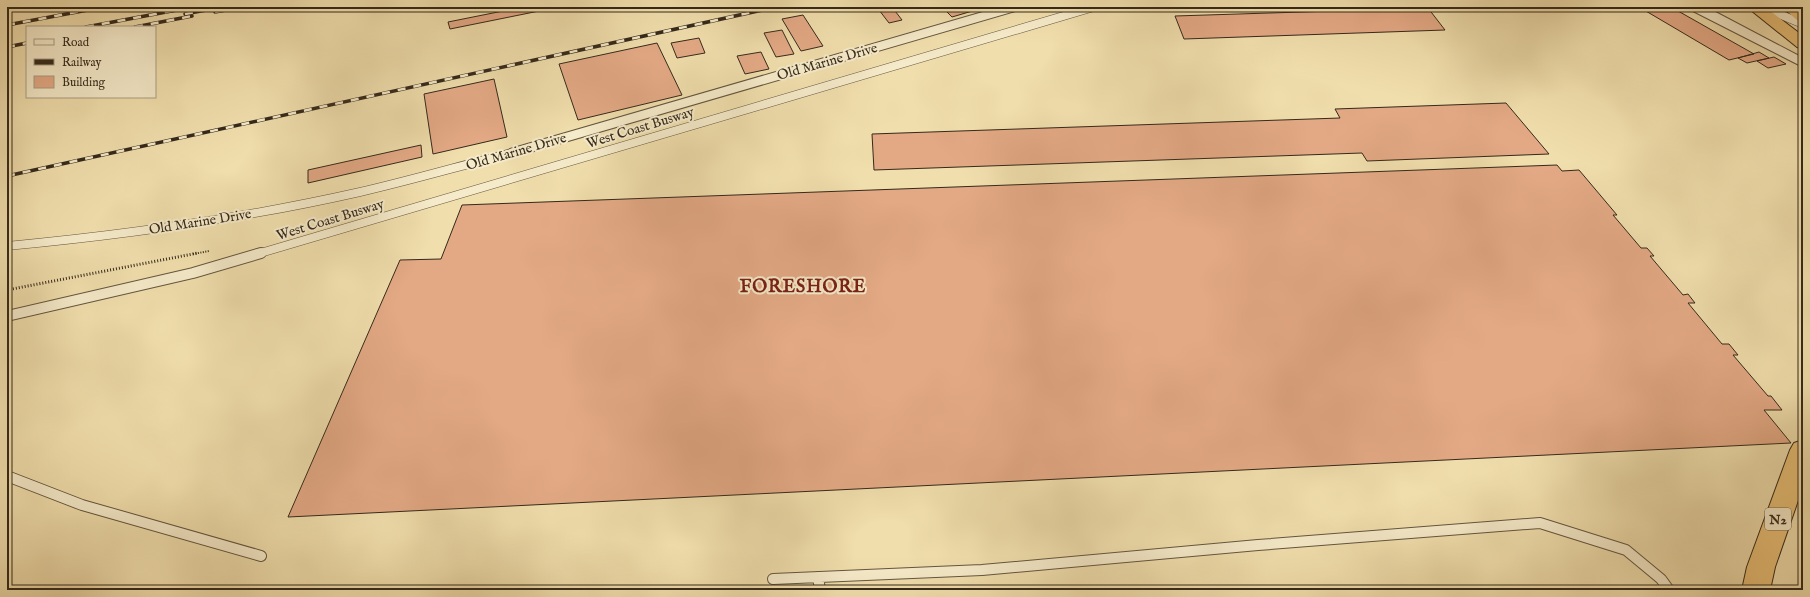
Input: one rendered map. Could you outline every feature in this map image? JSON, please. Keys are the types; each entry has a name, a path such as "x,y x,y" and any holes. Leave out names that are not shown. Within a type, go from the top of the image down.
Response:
{"highway":[{"path":"1755,7 1803,44"},
{"path":"1790,7 1803,17"},
{"name":"N2","path":"1756,590 1761,567 1803,450"}],"street":[{"name":"Old Marine Drive","path":"515,152 1014,7"},
{"path":"1696,7 1803,63"}],"lane":[{"name":"West Coast Busway","path":"7,316 193,273 1094,7"},
{"path":"1762,7 1803,24"},
{"name":"Old Marine Drive","path":"7,246 81,238 230,217 359,192 515,152"},
{"path":"7,476 82,505 261,556"},
{"path":"773,578 982,570 1258,545 1540,523 1626,550 1661,579 1669,590"},
{"path":"818,577 820,590"}],"building":[{"path":"523,7 559,7 450,29 448,22"},
{"path":"892,7 902,20 889,23 879,10"},
{"path":"942,7 986,7 952,17"},
{"path":"1639,7 1671,7 1754,54 1729,60"},
{"path":"1428,8 1445,30 1184,39 1175,16"},
{"path":"803,15 823,46 801,51 782,19"},
{"path":"782,30 794,54 776,57 764,33"},
{"path":"699,38 705,53 677,58 671,43"},
{"path":"657,43 682,95 578,120 559,64"},
{"path":"761,52 769,69 745,74 737,56"},
{"path":"1759,52 1769,58 1747,63 1738,58"},
{"path":"1774,57 1786,64 1768,68 1757,61"},
{"path":"494,79 507,137 433,154 424,94"},
{"path":"1506,103 1549,154 1367,161 1362,153 874,170 872,134 1340,118 1335,109"},
{"path":"421,145 422,157 308,183 308,170"},
{"path":"1557,165 1562,171 1579,170 1617,215 1613,215 1641,248 1647,248 1654,256 1650,256 1683,295 1688,294 1695,303 1688,303 1722,344 1729,344 1738,355 1733,355 1782,410 1764,410 1791,443 288,517 400,260 441,259 462,205"}],"railway":[{"path":"7,25 104,7"},
{"path":"91,26 193,7"},
{"path":"185,14 222,7"},
{"path":"215,12 241,7"},
{"path":"7,176 776,7"},
{"path":"140,26 192,16"},
{"path":"7,47 26,43"}],"district":[{"name":"FORESHORE","path":"803,286"}]}
